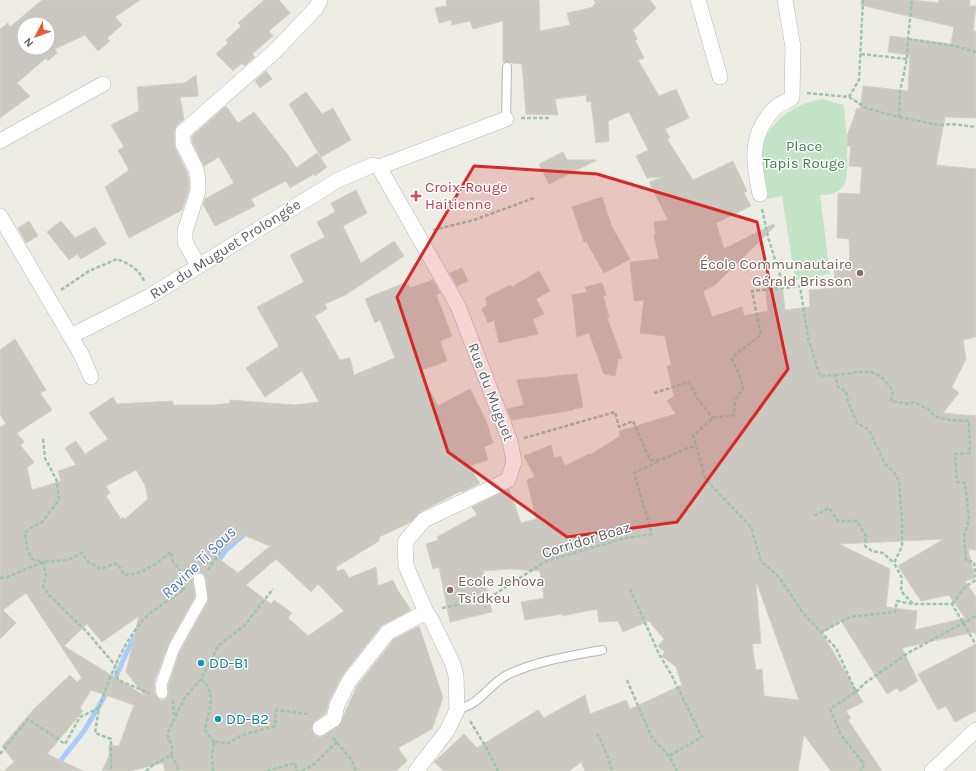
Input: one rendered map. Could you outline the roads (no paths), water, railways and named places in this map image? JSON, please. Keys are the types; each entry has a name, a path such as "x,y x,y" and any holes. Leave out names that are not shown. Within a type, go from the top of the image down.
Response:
{"street":[{"path":"198,265 185,242 185,231 198,191 198,180 196,169 183,144 183,132 274,52 316,8 320,0"},
{"path":"698,0 720,77"},
{"path":"760,194 754,166 756,134 774,108 792,98 793,47 785,0"},
{"path":"0,141 103,84"},
{"name":"Rue du Muguet Prolongée","path":"71,336 150,296 338,180 373,165 379,167 506,119"},
{"name":"Rue du Muguet","path":"379,167 458,306 510,441 514,462 508,480 424,520 405,542 406,566 426,612 453,664 456,676 457,709 447,731 416,771"},
{"path":"0,216 71,336 91,377"},
{"path":"162,693 161,685 174,648 202,598 199,579"},
{"path":"320,728 334,719 337,705 349,681 388,632 426,612"},
{"path":"932,771 976,730"}],"lane":[{"path":"506,119 507,67"},
{"path":"457,709 468,706 505,676 530,665 602,650"}],"waterway":[{"name":"Ravine Ti Sous","path":"216,564 226,550 248,531"},
{"name":"Ravine Ti Sous","path":"113,682 137,634"},
{"name":"Ravine Ti Sous","path":"55,771 57,765 84,731 109,689"}],"place":[{"name":"Croix-Rouge Haitienne","path":"416,196"},
{"name":"École Communautaire Gérald Brisson","path":"860,273"},
{"name":"Ecole Jehova Tsidkeu","path":"450,590"},
{"name":"DD-B1","path":"201,663"},
{"name":"DD-B2","path":"218,719"}],"park label":[{"name":"Place Tapis Rouge","path":"804,154"}]}
